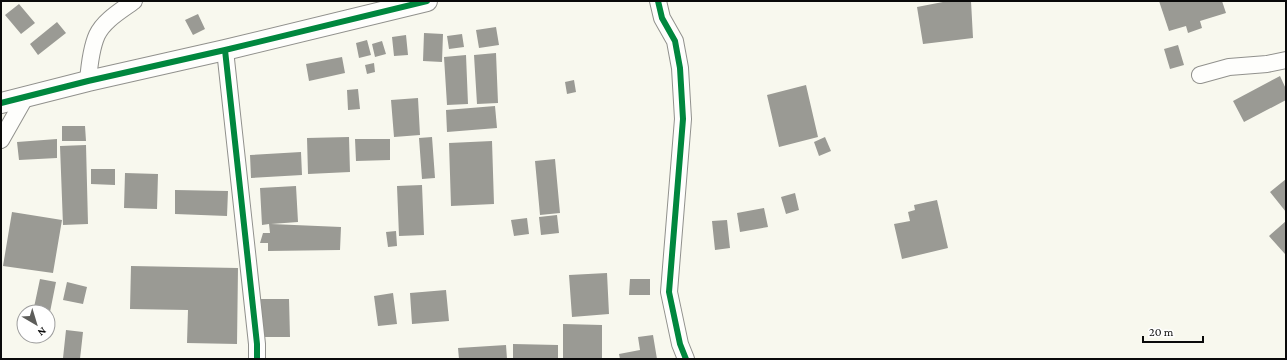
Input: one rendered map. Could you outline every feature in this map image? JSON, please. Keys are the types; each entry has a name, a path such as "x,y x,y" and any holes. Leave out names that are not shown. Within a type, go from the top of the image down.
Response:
{"street":[{"path":"88,81 97,35 104,25 134,1"},
{"path":"1,103 426,1"},
{"path":"658,1 662,18 675,41 680,68 683,119 669,292 680,344 686,359"},
{"path":"225,50 257,344 257,359"},
{"path":"1200,76 1229,67 1267,64 1286,60"},
{"path":"1,140 26,96"}],"building":[{"path":"948,1 971,1 973,38 923,44 917,7"},
{"path":"1159,1 1222,1 1226,13 1200,21 1202,28 1188,33 1186,26 1169,31"},
{"path":"19,4 35,23 21,34 5,15"},
{"path":"198,14 205,29 193,35 185,20"},
{"path":"57,22 66,33 38,55 30,44"},
{"path":"496,27 499,45 479,48 476,30"},
{"path":"424,33 443,34 442,62 423,61"},
{"path":"462,34 464,47 449,49 447,36"},
{"path":"406,35 408,55 394,56 392,37"},
{"path":"367,40 371,55 359,58 356,43"},
{"path":"382,41 386,54 375,57 372,44"},
{"path":"1178,45 1184,65 1170,69 1164,49"},
{"path":"496,53 498,103 477,104 474,55"},
{"path":"466,55 468,104 447,105 444,57"},
{"path":"342,57 345,73 309,81 306,64"},
{"path":"374,63 375,72 367,74 365,65"},
{"path":"1280,76 1286,89 1286,100 1244,122 1233,101"},
{"path":"574,80 576,92 567,94 565,82"},
{"path":"806,85 818,137 779,147 767,95"},
{"path":"358,89 360,109 348,110 347,90"},
{"path":"418,98 420,135 394,137 391,100"},
{"path":"495,106 497,128 447,132 446,110"},
{"path":"62,126 85,126 86,141 62,141"},
{"path":"349,137 350,172 308,174 307,138"},
{"path":"432,137 435,178 422,179 419,138"},
{"path":"825,137 831,151 819,156 814,142"},
{"path":"57,139 57,158 19,160 17,142"},
{"path":"355,139 390,139 390,160 356,161"},
{"path":"492,141 494,204 451,206 449,143"},
{"path":"86,145 88,224 63,225 60,146"},
{"path":"301,152 302,175 251,178 250,155"},
{"path":"555,159 560,213 540,215 535,161"},
{"path":"91,169 115,169 115,185 91,184"},
{"path":"125,173 158,174 157,209 124,208"},
{"path":"1286,179 1286,212 1270,192"},
{"path":"422,185 424,235 399,236 397,186"},
{"path":"296,186 298,222 271,224 341,227 340,250 268,251 268,243 260,243 263,233 270,233 269,224 262,225 260,188"},
{"path":"175,190 228,191 227,216 175,214"},
{"path":"795,193 799,210 786,214 781,197"},
{"path":"937,200 948,248 902,259 894,224 910,221 908,212 915,210 914,205"},
{"path":"764,208 768,227 740,232 737,213"},
{"path":"12,212 62,220 53,273 3,266"},
{"path":"557,215 559,233 541,235 539,217"},
{"path":"527,218 529,234 514,236 511,220"},
{"path":"727,220 730,248 715,250 712,221"},
{"path":"1286,221 1286,253 1285,254 1269,236"},
{"path":"396,231 397,246 388,247 386,232"},
{"path":"131,266 238,268 237,344 187,343 188,310 130,309"},
{"path":"607,273 609,314 572,317 569,275"},
{"path":"40,279 56,282 52,304 35,304"},
{"path":"630,279 650,279 650,295 629,295"},
{"path":"67,282 87,287 83,304 63,300"},
{"path":"446,290 449,321 412,324 410,293"},
{"path":"393,293 397,324 378,326 374,296"},
{"path":"261,299 289,299 290,337 262,337"},
{"path":"563,324 602,325 602,359 563,359"},
{"path":"66,330 83,332 80,359 63,358"},
{"path":"653,335 657,359 620,359 619,354 640,350 638,337"},
{"path":"513,344 558,345 558,359 513,359"},
{"path":"506,345 507,359 459,359 458,348"}],"cycle path":[{"path":"1,103 427,1"},
{"path":"658,1 662,18 675,41 680,68 683,119 669,292 680,344 686,359"},
{"path":"225,50 257,344 257,359"}]}
